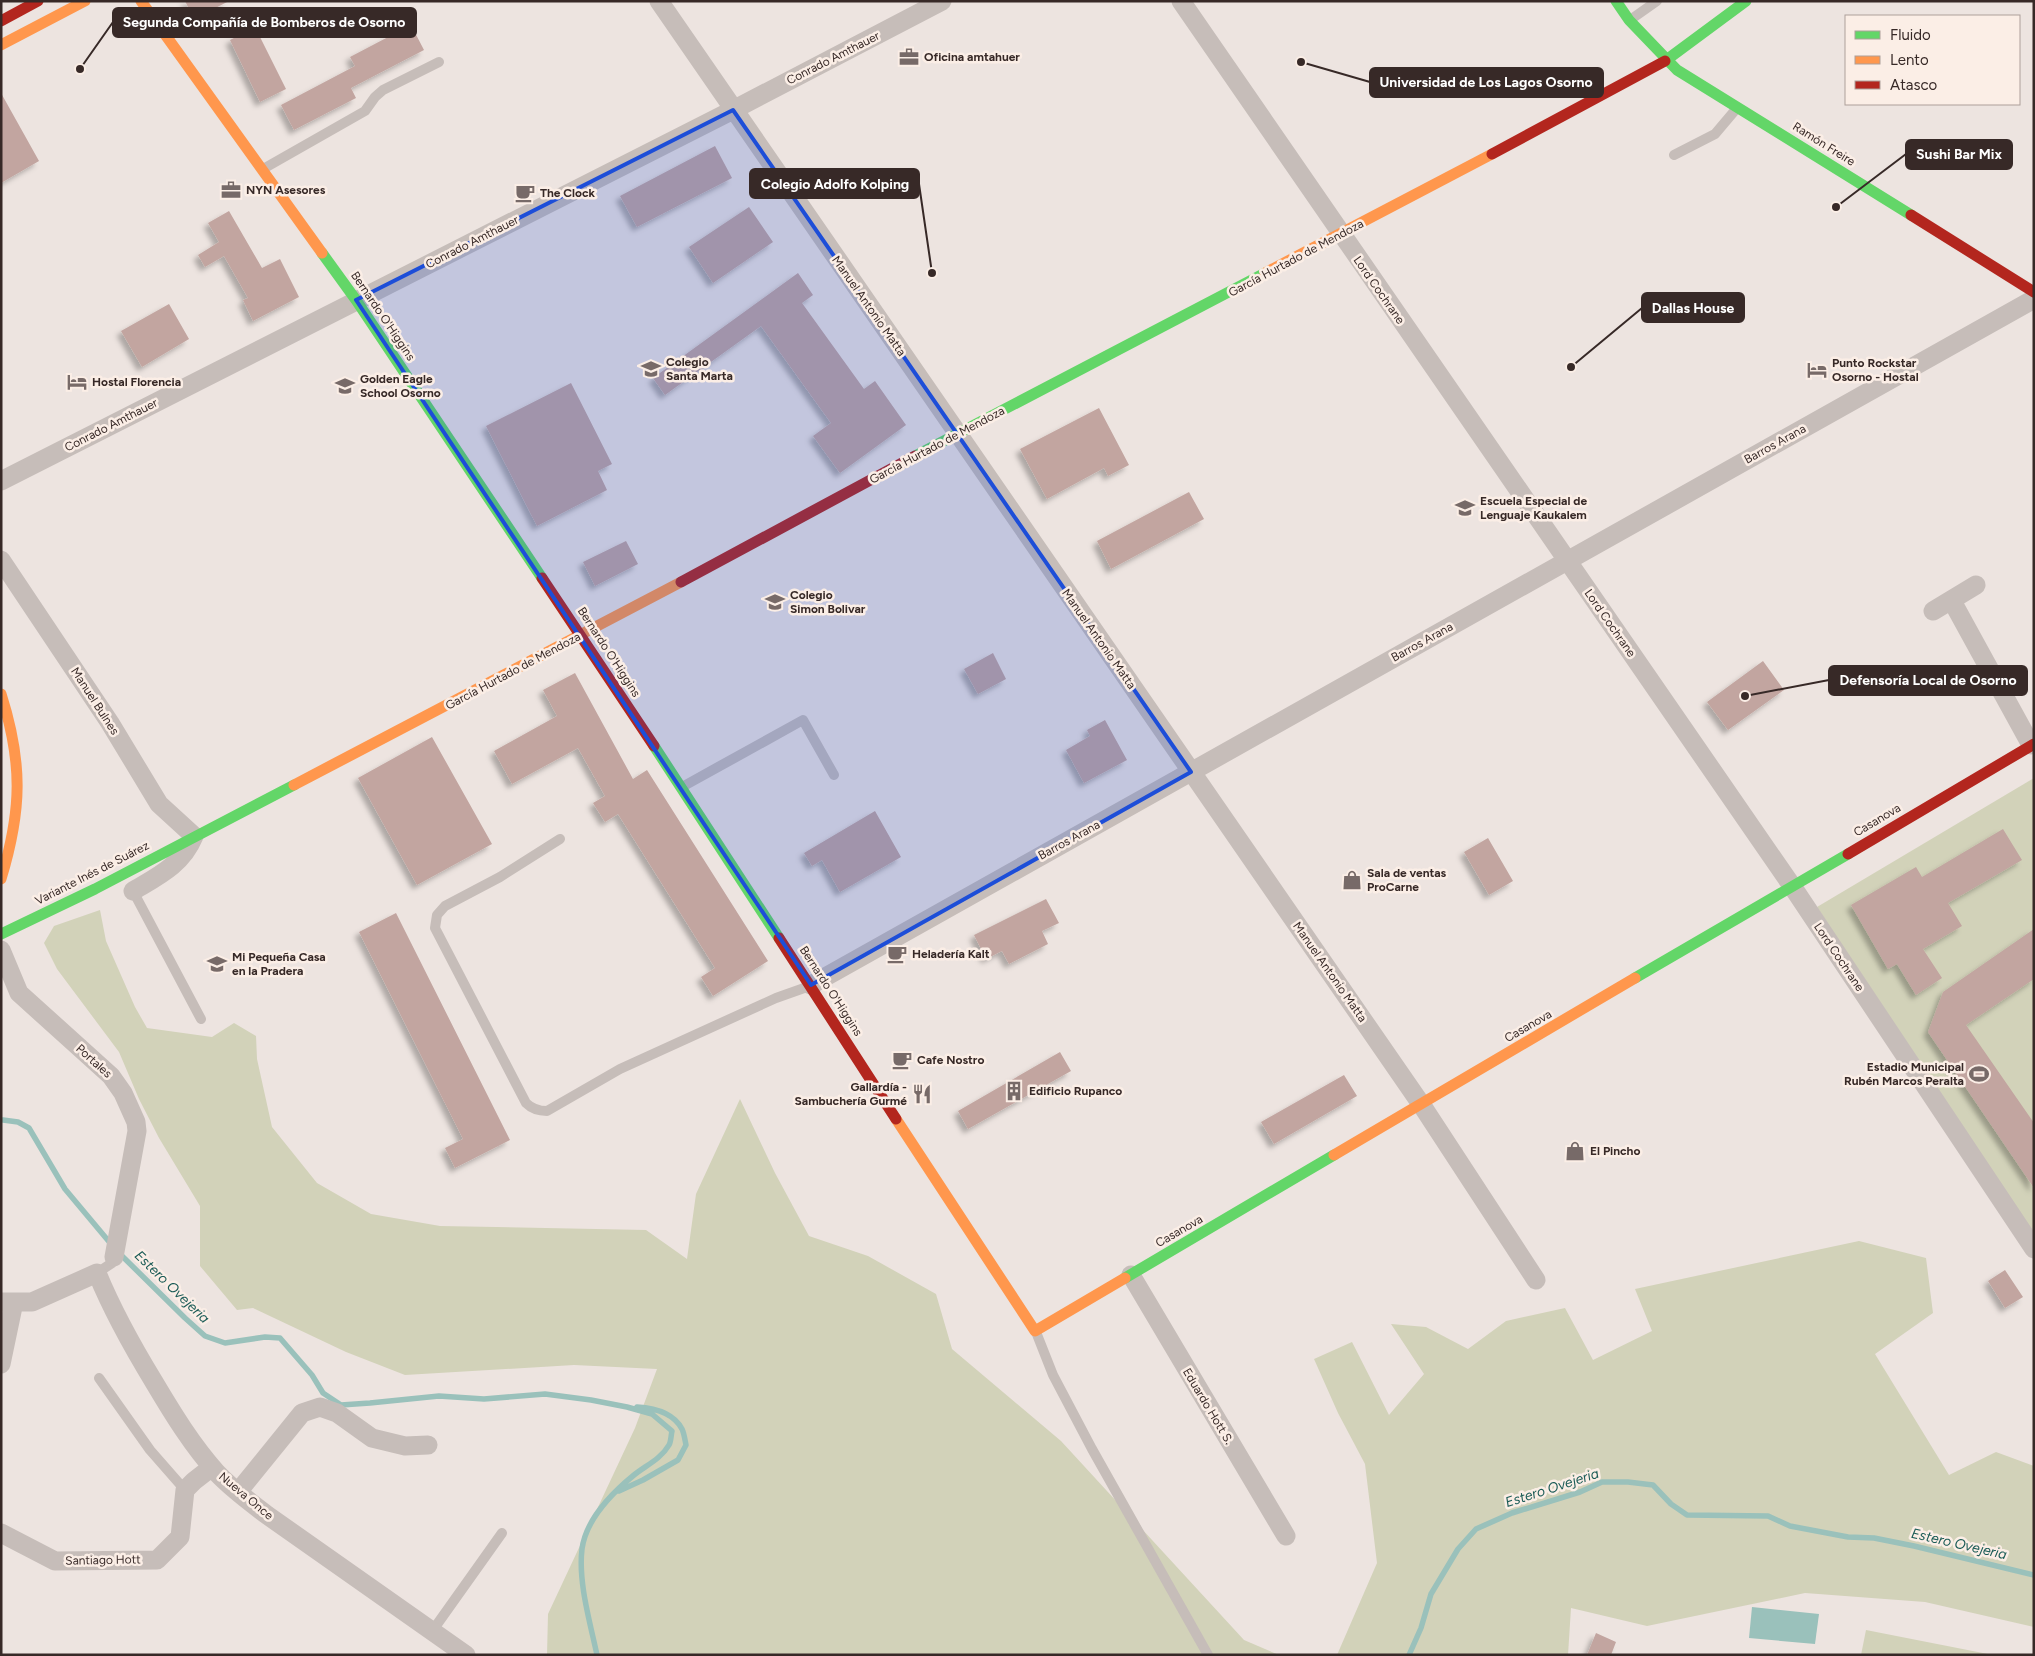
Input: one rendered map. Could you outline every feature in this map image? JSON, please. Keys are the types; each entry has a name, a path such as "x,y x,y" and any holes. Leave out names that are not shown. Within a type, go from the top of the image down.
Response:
{"street":[{"path":"1,21 38,1"},
{"path":"1,45 85,1"},
{"name":"Bernardo O'Higgins","path":"141,1 356,300 581,635 1035,1331"},
{"name":"Manuel Antonio Matta","path":"659,1 1421,1104 1536,1280"},
{"name":"Conrado Amthauer","path":"1,481 734,110 942,1"},
{"name":"Lord Cochrane","path":"1181,1 1792,886 2034,1249"},
{"name":"Ramón Freire","path":"1616,1 1629,20 1678,70 2034,292"},
{"name":"García Hurtado de Mendoza","path":"194,836 581,635 957,433 1341,234 1667,60 1746,1"},
{"name":"Barros Arana","path":"810,985 2034,299"},
{"name":"Manuel Bulnes","path":"1,560 110,723 159,804 194,836"},
{"path":"1933,611 1976,585"},
{"path":"1952,600 2032,744"},
{"path":"1,694 14,736 19,773 14,835 1,880"},
{"name":"Casanova","path":"1035,1331 2032,744"},
{"path":"133,891 176,864 190,847 194,836"},
{"name":"Variante Inés de Suárez","path":"1,934 95,889 194,836"},
{"name":"Portales","path":"1,950 19,993 111,1076 123,1094 136,1122 137,1131 116,1249"},
{"path":"1,1364 8,1302 32,1302 96,1274"},
{"name":"Nueva Once","path":"96,1274 122,1330 186,1434 212,1467 238,1492 466,1655"},
{"name":"Eduardo Hott S.","path":"1131,1275 1286,1536"},
{"path":"238,1492 302,1413 320,1407 337,1413 372,1438 405,1446 428,1445"},
{"path":"185,1490 212,1467"},
{"name":"Santiago Hott","path":"1,1533 55,1561 157,1560 180,1537 185,1490"}],"lane":[{"path":"1629,20 1656,1"},
{"path":"262,169 365,111 375,97 383,90 439,62"},
{"path":"1674,155 1715,134 1737,107"},
{"path":"681,788 803,720 834,775"},
{"path":"560,839 500,877 445,906 437,915 435,928 526,1104 535,1110 547,1111 620,1069 776,998 810,985"},
{"path":"133,891 201,1019"},
{"name":"Portales","path":"96,1274 112,1263 116,1249"},
{"path":"1035,1331 1053,1375 1092,1449 1208,1655"},
{"path":"100,1378 150,1450 185,1490"},
{"path":"433,1630 502,1533"}],"highlighted area":[{"path":"733,110 1191,772 811,985 356,300"}],"green space":[{"name":"Estadio Municipal Rubén Marcos Peralta","path":"2034,778 2034,1241 1817,907"},
{"path":"100,910 106,941 135,1007 147,1028 212,1037 234,1023 256,1036 257,1059 272,1127 317,1183 371,1214 440,1226 646,1230 687,1259 696,1194 740,1099 775,1173 809,1236 868,1256 936,1294 952,1349 1061,1441 1244,1640 1279,1655 547,1655 548,1614 635,1428 657,1369 574,1365 405,1375 346,1352 253,1308 237,1310 200,1266 200,1206 159,1138 139,1099 119,1052 57,969 44,943 54,926"},
{"path":"1859,1241 1926,1258 1933,1313 1875,1354 1949,1475 1996,1452 2034,1466 2034,1627 1925,1602 1805,1593 1647,1626 1571,1608 1568,1655 1337,1655 1377,1563 1365,1464 1338,1413 1314,1359 1352,1342 1389,1415 1424,1374 1391,1324 1426,1327 1468,1349 1506,1321 1565,1308 1593,1360 1652,1331 1635,1289"},
{"path":"1866,1630 1993,1655 1861,1655"}],"water":[{"path":"1752,1607 1819,1614 1815,1644 1749,1638"}],"building":[{"path":"185,1 229,1 194,19"},
{"path":"411,25 424,50 351,88 356,98 294,130 281,105 355,66 350,57"},
{"path":"255,27 286,89 260,102 230,40"},
{"path":"1,93 39,161 1,183"},
{"path":"715,146 732,178 637,227 620,196"},
{"path":"749,207 773,242 713,283 689,247"},
{"path":"229,211 262,268 280,259 299,297 253,321 243,300 248,298 224,256 205,267 198,255 219,242 208,223"},
{"path":"798,273 813,295 802,303 864,389 875,381 906,425 840,473 813,436 831,423 761,326 665,395 653,378"},
{"path":"169,304 189,339 142,367 121,331"},
{"path":"571,383 612,464 598,471 607,490 537,526 486,426"},
{"path":"1099,408 1129,465 1108,476 1104,468 1047,499 1020,449"},
{"path":"1189,492 1204,519 1111,569 1097,541"},
{"path":"626,541 638,564 595,586 583,562"},
{"path":"993,653 1006,679 978,694 964,669"},
{"path":"1763,661 1784,690 1728,730 1707,702"},
{"path":"575,673 633,779 647,770 768,961 713,996 701,977 715,968 618,814 605,822 593,803 605,796 578,748 512,784 494,751 557,716 543,690"},
{"path":"1105,720 1127,760 1084,783 1066,750 1090,736 1087,730"},
{"path":"432,737 492,844 417,885 358,778"},
{"path":"875,811 901,857 840,892 822,860 812,866 804,853"},
{"path":"2003,829 2022,860 1948,903 1962,926 1923,949 1942,978 1916,995 1897,964 1888,969 1851,905 1916,867 1922,877"},
{"path":"1488,838 1513,881 1489,895 1464,852"},
{"path":"1046,899 1059,923 1042,931 1048,944 1009,964 1002,951 986,959 974,935"},
{"path":"396,913 510,1140 455,1168 445,1148 463,1139 359,932"},
{"name":"Estadio Municipal Rubén Marcos Peralta","path":"2034,929 2034,979 1966,1025 2034,1123 2034,1188 1928,1032 1943,992"},
{"name":"Edificio Rupanco","path":"1060,1052 1071,1071 968,1129 958,1111"},
{"path":"1344,1075 1357,1096 1274,1144 1261,1122"},
{"path":"2005,1270 2023,1297 2005,1308 1988,1281"},
{"path":"1596,1633 1616,1642 1611,1655 1587,1655"}],"waterway":[{"name":"Estero Ovejeria","path":"3,1120 18,1122 29,1128 65,1189 111,1244"},
{"name":"Estero Ovejeria","path":"119,1253 205,1336 225,1343 265,1337 280,1338 312,1375 323,1393 341,1405 439,1396 484,1399 545,1394 591,1400 652,1414 672,1431 669,1445 657,1458 634,1475 609,1498 594,1517 584,1538 581,1562 582,1575 585,1602 597,1655"},
{"name":"Estero Ovejeria","path":"619,1491 678,1460 686,1445 682,1429 674,1419 650,1408 637,1407"},
{"name":"Estero Ovejeria","path":"1409,1655 1421,1628 1431,1594 1458,1549 1476,1529 1512,1513 1580,1492 1602,1482 1628,1482 1653,1485 1671,1504 1687,1515 1768,1516 1790,1526 1848,1537 1874,1538 1914,1546 2034,1575"}],"traffic: fast":[{"path":"1616,1 1629,20 1677,70 1911,215"},
{"path":"1665,61 1746,1"},
{"path":"322,253 356,300 542,578"},
{"path":"915,456 1265,273"},
{"path":"654,746 779,938"},
{"path":"1,934 95,889 294,785"},
{"path":"1635,978 1848,854"},
{"path":"1125,1278 1334,1155"}],"traffic: slow":[{"path":"1,45 85,1"},
{"path":"141,1 322,253"},
{"path":"1265,273 1492,154"},
{"path":"294,785 681,582"},
{"path":"1,694 13,742 17,786 13,831 1,879"},
{"path":"1334,1155 1635,978"},
{"path":"896,1119 1035,1331 1125,1278"}],"traffic: jam":[{"path":"1,21 38,1"},
{"path":"1492,154 1665,61"},
{"path":"1911,215 2034,292"},
{"path":"681,582 915,456"},
{"path":"542,578 654,746"},
{"path":"1848,854 2034,744"},
{"path":"779,938 896,1119"}],"place":[{"name":"Oficina amtahuer","path":"909,57"},
{"name":"Universidad de Los Lagos Osorno","path":"1301,62"},
{"name":"Segunda Compañía de Bomberos de Osorno","path":"80,69"},
{"name":"NYN Asesores","path":"231,190"},
{"name":"The Clock","path":"525,193"},
{"name":"Sushi Bar Mix","path":"1836,207"},
{"name":"Colegio Adolfo Kolping","path":"932,273"},
{"name":"Dallas House","path":"1571,367"},
{"name":"Colegio Santa Marta","path":"651,369"},
{"name":"Punto Rockstar Osorno - Hostal","path":"1817,370"},
{"name":"Hostal Florencia","path":"77,382"},
{"name":"Golden Eagle School Osorno","path":"345,386"},
{"name":"Escuela Especial de Lenguaje Kaukalem","path":"1465,508"},
{"name":"Colegio Simon Bolivar","path":"775,602"},
{"name":"Defensoría Local de Osorno","path":"1745,696"},
{"name":"Sala de ventas ProCarne","path":"1352,880"},
{"name":"Heladería Kalt","path":"897,954"},
{"name":"Mi Pequeña Casa en la Pradera","path":"217,964"},
{"name":"Cafe Nostro","path":"902,1060"},
{"name":"Estadio Municipal Rubén Marcos Peralta","path":"1979,1074"},
{"name":"Edificio Rupanco","path":"1014,1091"},
{"name":"Gallardía - Sambuchería Gurmé","path":"922,1094"},
{"name":"El Pincho","path":"1575,1151"}]}
